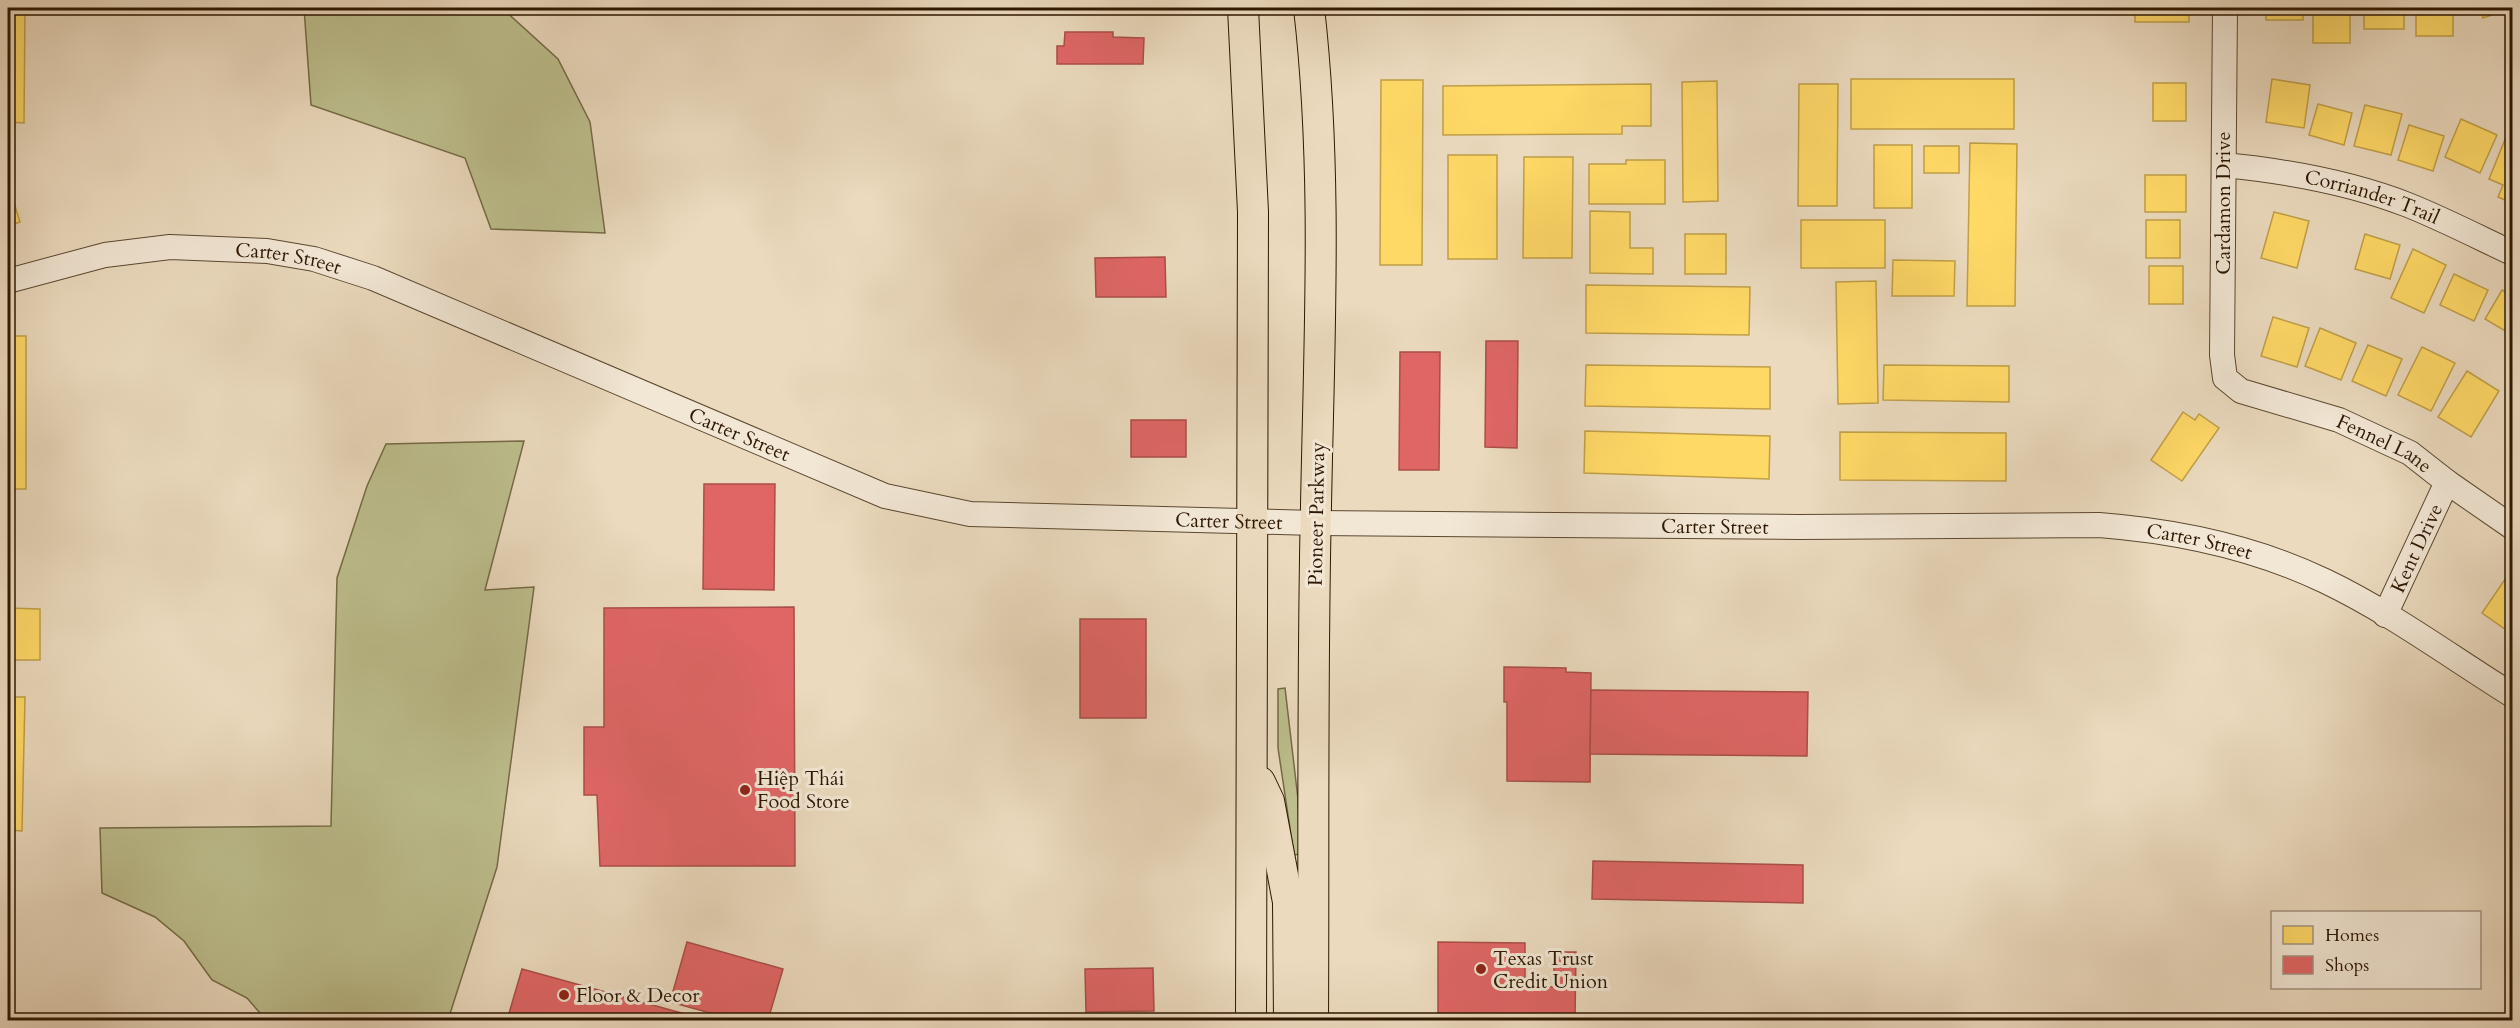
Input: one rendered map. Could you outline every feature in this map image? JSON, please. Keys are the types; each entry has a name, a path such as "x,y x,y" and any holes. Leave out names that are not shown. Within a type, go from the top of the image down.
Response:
{"main road":[{"path":"1243,8 1253,212 1251,1020"},
{"name":"Pioneer Parkway","path":"1309,8 1314,48 1320,211 1315,523 1313,1020"},
{"path":"1253,772 1269,801 1288,902 1288,1020"}],"street":[{"name":"Cardamon Drive","path":"2225,8 2222,355 2225,378 2241,391"},
{"name":"Corriander Trail","path":"2224,165 2277,170 2336,183 2407,204 2512,253"},
{"name":"Carter Street","path":"8,281 105,255 170,248 267,251 314,259 373,278 885,496 970,514 1315,523 1799,527 2099,525 2147,529 2245,549 2325,581 2385,615 2512,695"},
{"name":"Fennel Lane","path":"2241,391 2339,420 2410,453 2447,482 2512,526"},
{"name":"Kent Drive","path":"2385,615 2447,482"}],"green space":[{"path":"304,8 502,8 558,59 590,122 605,233 491,229 465,158 311,105"},
{"path":"524,441 485,590 534,587 497,867 448,1020 266,1020 247,998 212,980 184,941 155,917 102,893 100,828 331,826 337,578 367,486 386,444"},
{"path":"1285,688 1298,799 1300,854 1294,855 1278,748 1278,689"}],"building: Homes":[{"path":"8,8 25,8 24,123 8,122"},
{"path":"2135,8 2189,8 2189,22 2135,22"},
{"path":"2266,8 2303,8 2303,20 2266,20"},
{"path":"2313,8 2350,8 2350,43 2313,43"},
{"path":"2364,8 2404,8 2404,29 2364,29"},
{"path":"2416,8 2453,8 2453,36 2416,36"},
{"path":"2480,8 2512,8 2483,18"},
{"path":"1851,79 2014,79 2014,129 1851,129"},
{"path":"2272,79 2310,85 2304,128 2266,122"},
{"path":"1381,80 1423,80 1422,265 1380,265"},
{"path":"1717,81 1718,201 1683,202 1682,82"},
{"path":"2153,83 2186,83 2186,121 2153,121"},
{"path":"1651,84 1651,126 1622,126 1622,134 1443,135 1443,86"},
{"path":"1799,84 1838,84 1837,206 1798,206"},
{"path":"2318,104 2352,113 2344,145 2309,135"},
{"path":"2365,105 2402,114 2391,155 2354,146"},
{"path":"2461,119 2497,135 2480,173 2445,157"},
{"path":"2409,125 2444,136 2433,171 2398,160"},
{"path":"2506,137 2512,139 2512,203 2498,197 2503,185 2489,179"},
{"path":"1970,143 2017,144 2015,306 1967,306"},
{"path":"1874,145 1912,145 1912,208 1874,208"},
{"path":"1924,146 1959,146 1959,173 1924,173"},
{"path":"1448,155 1497,155 1497,259 1448,259"},
{"path":"1524,157 1573,157 1572,258 1523,258"},
{"path":"1626,160 1665,160 1665,204 1589,204 1589,164 1626,164"},
{"path":"2145,175 2186,175 2186,212 2145,212"},
{"path":"8,183 20,222 8,226"},
{"path":"1590,211 1630,212 1630,248 1653,248 1653,274 1590,273"},
{"path":"2274,212 2309,221 2297,268 2261,258"},
{"path":"1801,220 1885,220 1885,268 1801,268"},
{"path":"2146,220 2180,220 2180,258 2146,258"},
{"path":"1685,234 1726,234 1726,274 1685,274"},
{"path":"2365,234 2400,245 2390,279 2355,269"},
{"path":"2413,249 2446,265 2424,313 2391,298"},
{"path":"1893,260 1955,261 1954,296 1892,296"},
{"path":"2149,266 2183,266 2183,304 2149,304"},
{"path":"2454,274 2488,290 2474,321 2440,305"},
{"path":"1876,281 1878,403 1838,404 1836,282"},
{"path":"1586,285 1750,287 1749,335 1586,333"},
{"path":"2502,290 2512,296 2512,335 2485,319"},
{"path":"2273,317 2309,328 2297,367 2261,356"},
{"path":"2320,328 2356,343 2341,380 2305,366"},
{"path":"8,336 26,336 26,489 8,489"},
{"path":"2368,345 2402,359 2386,396 2352,381"},
{"path":"2422,347 2455,363 2431,411 2398,395"},
{"path":"1586,365 1770,367 1770,409 1585,406"},
{"path":"1884,365 2009,366 2009,402 1883,400"},
{"path":"2467,371 2499,391 2471,437 2438,417"},
{"path":"2183,412 2195,420 2199,414 2219,428 2182,481 2151,460"},
{"path":"1585,431 1770,436 1769,479 1584,473"},
{"path":"1840,432 2006,433 2006,481 1840,480"},
{"path":"2512,569 2512,634 2482,613"},
{"path":"8,608 40,609 40,660 8,660"},
{"path":"8,697 25,697 22,831 8,830"}],"building: Shops":[{"path":"1065,32 1113,32 1113,37 1144,38 1143,64 1057,64 1057,46 1064,46"},
{"path":"1165,257 1166,297 1096,297 1095,258"},
{"path":"1486,341 1518,341 1517,448 1485,447"},
{"path":"1400,352 1440,352 1439,470 1399,470"},
{"path":"1131,420 1186,420 1186,457 1131,457"},
{"path":"704,484 775,484 774,590 703,589"},
{"path":"794,607 795,866 600,866 597,795 584,795 584,727 604,727 604,608"},
{"path":"1080,619 1146,619 1146,718 1080,718"},
{"path":"1504,667 1566,668 1566,672 1591,673 1590,782 1507,781 1507,702 1504,702"},
{"path":"1591,690 1808,692 1807,756 1590,754"},
{"path":"1593,861 1803,865 1803,903 1592,899"},
{"path":"687,942 783,969 768,1020 736,1020 670,1002"},
{"name":"Texas Trust Credit Union","path":"1438,942 1525,943 1525,987 1554,987 1554,952 1576,952 1575,1020 1523,1017 1523,1020 1438,1020"},
{"path":"1153,968 1154,1011 1086,1012 1085,969"},
{"name":"Floor & Decor","path":"522,969 707,1020 507,1020"}],"place":[{"name":"Hiệp Thái Food Store","path":"745,790"},
{"name":"Texas Trust Credit Union","path":"1481,969"},
{"name":"Floor & Decor","path":"564,995"}]}
